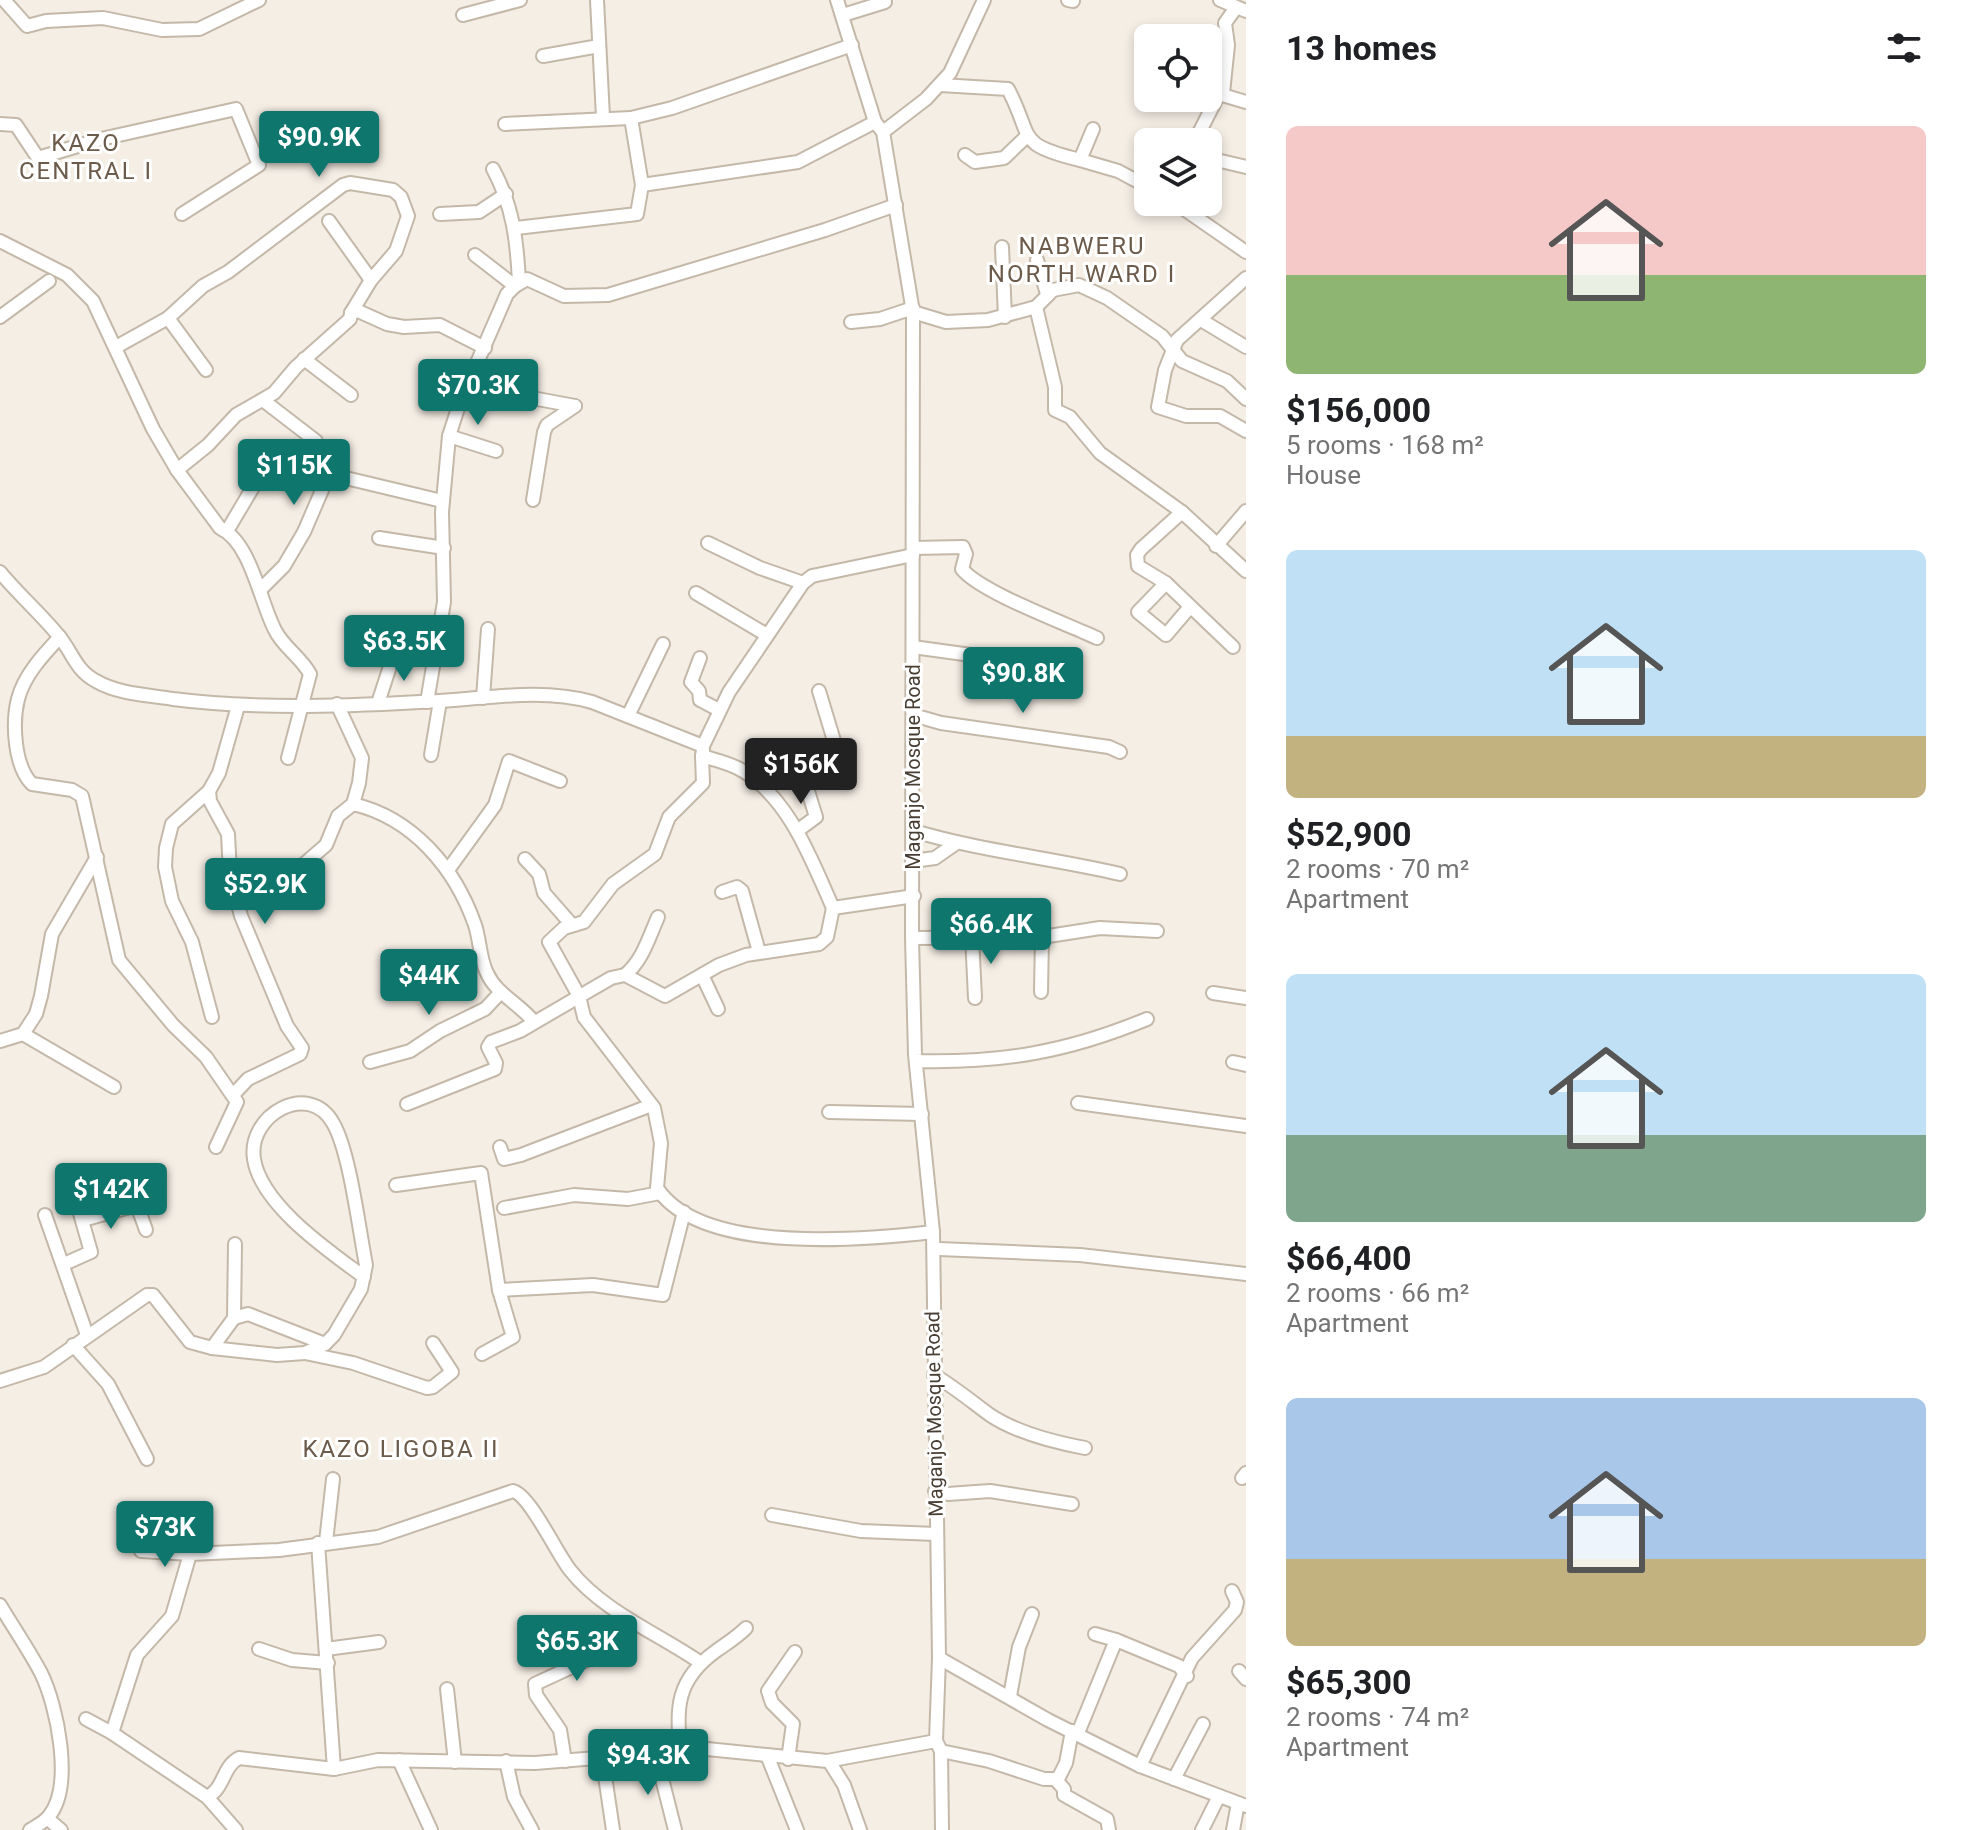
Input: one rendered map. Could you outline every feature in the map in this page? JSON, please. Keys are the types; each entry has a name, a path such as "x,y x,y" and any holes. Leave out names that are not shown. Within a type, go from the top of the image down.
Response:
{"street":[{"path":"4,0 27,26 46,21 103,18 162,30 199,29 259,0"},
{"path":"463,15 520,0"},
{"path":"597,0 603,117"},
{"name":"Maganjo Mosque Road","path":"837,0 879,127 896,205 913,310 912,938 916,1061 933,1232 938,1746 942,1830"},
{"path":"642,185 798,162 879,127 940,85 965,47 984,0"},
{"path":"1220,0 1241,10"},
{"path":"843,15 885,2"},
{"path":"1200,128 1223,93 1229,34 1226,18 1241,10"},
{"path":"505,124 631,118 672,108 852,45"},
{"path":"543,56 599,46"},
{"path":"940,85 1010,90 1027,136 1043,149 1118,171 1134,180"},
{"path":"1223,93 1246,102"},
{"path":"0,124 16,125 38,158 101,139 236,109 259,165 182,214"},
{"path":"516,228 635,215 642,185 631,118"},
{"path":"1080,160 1093,129"},
{"path":"965,155 975,162 997,160 1027,136"},
{"path":"1222,161 1246,167"},
{"path":"493,169 506,194 516,228 517,284"},
{"path":"116,347 168,318 203,286 228,272 319,200 350,183 393,190 401,197 408,216 396,251 371,280 350,319 320,349 304,359 264,401 236,415 208,445 177,470"},
{"path":"440,214 479,212 506,194"},
{"path":"431,755 444,602 442,501 449,436 507,294 517,284 532,281 564,296 608,295 825,230 896,205"},
{"path":"1194,216 1246,252"},
{"path":"329,221 371,280"},
{"path":"0,241 77,283 93,301 153,429 177,470 220,528 227,531 252,568 276,633 310,674 288,758"},
{"path":"1002,247 1005,317"},
{"path":"475,255 517,284"},
{"path":"1037,260 1047,294"},
{"path":"1246,278 1173,347 1158,407 1186,416 1220,416 1246,431"},
{"path":"0,317 49,281"},
{"path":"851,322 880,319 913,310 946,322 1005,317 1036,307 1047,294 1070,284 1096,291 1173,347 1182,361 1227,381 1245,396"},
{"path":"1036,307 1055,387 1055,410 1070,417 1100,453 1182,512 1246,571"},
{"path":"351,313 358,311 387,324 404,327 440,325 485,348"},
{"path":"168,318 206,370"},
{"path":"1201,320 1246,347"},
{"path":"304,359 351,395"},
{"path":"466,390 575,406 547,425 533,500"},
{"path":"264,401 316,441"},
{"path":"449,436 496,451"},
{"path":"227,531 262,472"},
{"path":"261,589 284,566 304,532 329,474 394,493 442,501"},
{"path":"1216,546 1246,511"},
{"path":"1182,512 1137,555 1138,566 1166,583 1233,647"},
{"path":"379,538 444,548"},
{"path":"708,543 760,568 803,583"},
{"path":"933,1232 868,1240 803,1240 704,1225 684,1212 660,1193 656,1181 660,1160 659,1127 654,1108 649,1106 584,1017 579,996 549,942 572,925 584,922 613,884 655,854 669,817 703,783 702,751 719,710 803,583 812,576 913,551 963,547 966,554 962,569 968,576 1097,638"},
{"path":"0,572 60,637 71,660 87,675 107,686 238,706 574,698 628,716 743,770 770,791 797,831 833,908 827,937 819,944 759,952 719,965 662,996 625,975"},
{"path":"1166,583 1138,612 1140,617 1166,635 1189,608"},
{"path":"696,593 767,635"},
{"path":"483,698 488,629"},
{"path":"60,637 38,661 18,699 16,741 22,770 32,784 80,793 119,960 173,1025 206,1057 237,1102 216,1147"},
{"path":"628,716 663,644"},
{"path":"913,647 1022,662"},
{"path":"378,703 395,651"},
{"path":"700,658 691,682 699,691 700,700 719,710"},
{"path":"797,831 816,817 799,762 835,744 819,691"},
{"path":"303,865 326,845 338,816 353,804 362,758 337,704"},
{"path":"212,1017 192,942 172,901 165,867 172,824 209,791 223,760 238,706"},
{"path":"913,715 941,723 1109,747 1120,752"},
{"path":"448,870 495,805 509,761 560,781"},
{"path":"209,791 210,801 228,834 230,873 241,916 287,1026 302,1048 300,1054 248,1079 233,1095"},
{"path":"353,804 379,810 401,824 448,870 460,886 474,923 486,972 501,992 519,1004 534,1022"},
{"path":"914,831 955,844 1056,859 1120,874"},
{"path":"913,861 935,858 955,844"},
{"path":"0,1041 23,1034 36,1014 52,934 97,857"},
{"path":"525,859 539,874 544,893 572,925"},
{"path":"722,892 737,887 742,891 759,952"},
{"path":"833,908 914,896"},
{"path":"407,1104 495,1069 489,1044 611,978 625,975 634,968 649,942 658,917"},
{"path":"912,938 1042,937 1100,928 1157,931"},
{"path":"972,936 975,998"},
{"path":"1041,992 1042,937"},
{"path":"702,975 718,1009"},
{"path":"370,1062 410,1051 440,1031 485,1009 501,992"},
{"path":"1213,993 1246,998"},
{"path":"916,1061 991,1060 1064,1049 1147,1019"},
{"path":"23,1034 114,1087"},
{"path":"1078,1103 1246,1126"},
{"path":"305,1353 325,1344 356,1300 364,1277 363,1253 342,1144 327,1114 310,1105 294,1104 270,1114 255,1137 254,1159 263,1179 295,1222 328,1252 364,1277"},
{"path":"500,1147 504,1159 521,1155 649,1106"},
{"path":"829,1112 922,1114"},
{"path":"396,1185 481,1173 499,1290 513,1337 482,1354"},
{"path":"504,1208 574,1195 628,1199 660,1193"},
{"path":"64,1264 91,1254 75,1196"},
{"path":"83,1220 137,1205 146,1230"},
{"path":"499,1290 593,1285 663,1295 684,1212"},
{"path":"45,1215 87,1335"},
{"path":"212,1348 234,1318 235,1244"},
{"path":"939,1249 1080,1255 1246,1274"},
{"path":"0,1381 38,1370 140,1299 153,1295 190,1342 212,1348 277,1355 305,1353 353,1363 427,1388 452,1375 433,1343"},
{"path":"234,1318 248,1314 325,1344"},
{"path":"73,1345 108,1384 147,1459"},
{"path":"934,1375 964,1392 1000,1420 1048,1440 1085,1448"},
{"path":"333,1479 322,1543 326,1649 323,1655 328,1663 334,1769"},
{"path":"935,1491 948,1494 990,1491 1072,1504"},
{"path":"141,1551 190,1554 279,1550 389,1535 417,1521 519,1492 585,1588 701,1663"},
{"path":"772,1515 861,1531 936,1534"},
{"path":"112,1733 137,1655 172,1616 190,1554"},
{"path":"1140,1766 1187,1676 1192,1658 1235,1610 1237,1602 1232,1591"},
{"path":"0,1605 41,1674 54,1711 60,1784 48,1819 30,1830"},
{"path":"1010,1696 1021,1640 1032,1614"},
{"path":"681,1751 678,1701 701,1663 746,1628"},
{"path":"1095,1634 1179,1666 1187,1676"},
{"path":"1055,1779 1064,1771 1075,1732 1116,1640"},
{"path":"326,1649 379,1642"},
{"path":"259,1649 292,1660 328,1663"},
{"path":"788,1759 793,1724 772,1703 768,1691 795,1652"},
{"path":"565,1761 560,1730 536,1695 535,1684 593,1657"},
{"path":"939,1658 1140,1766 1242,1804 1233,1830"},
{"path":"447,1689 455,1762"},
{"path":"86,1719 207,1797 236,1830"},
{"path":"1174,1779 1203,1724"},
{"path":"207,1797 223,1784 228,1766 239,1758 334,1769 378,1760 565,1761 707,1749 829,1761 938,1746 1055,1779 1064,1789 1064,1795 1107,1819 1109,1830"},
{"path":"656,1755 675,1830"},
{"path":"767,1755 797,1830"},
{"path":"602,1756 613,1830"},
{"path":"399,1760 431,1830"},
{"path":"506,1761 514,1797 532,1830"},
{"path":"829,1761 844,1785 860,1830"},
{"path":"1202,1830 1219,1796"},
{"path":"48,1819 61,1830"}],"district":[{"name":"KAZO CENTRAL I","path":"86,157"},
{"name":"NABWERU NORTH WARD I","path":"1082,260"},
{"name":"KAZO LIGOBA II","path":"401,1449"}]}
